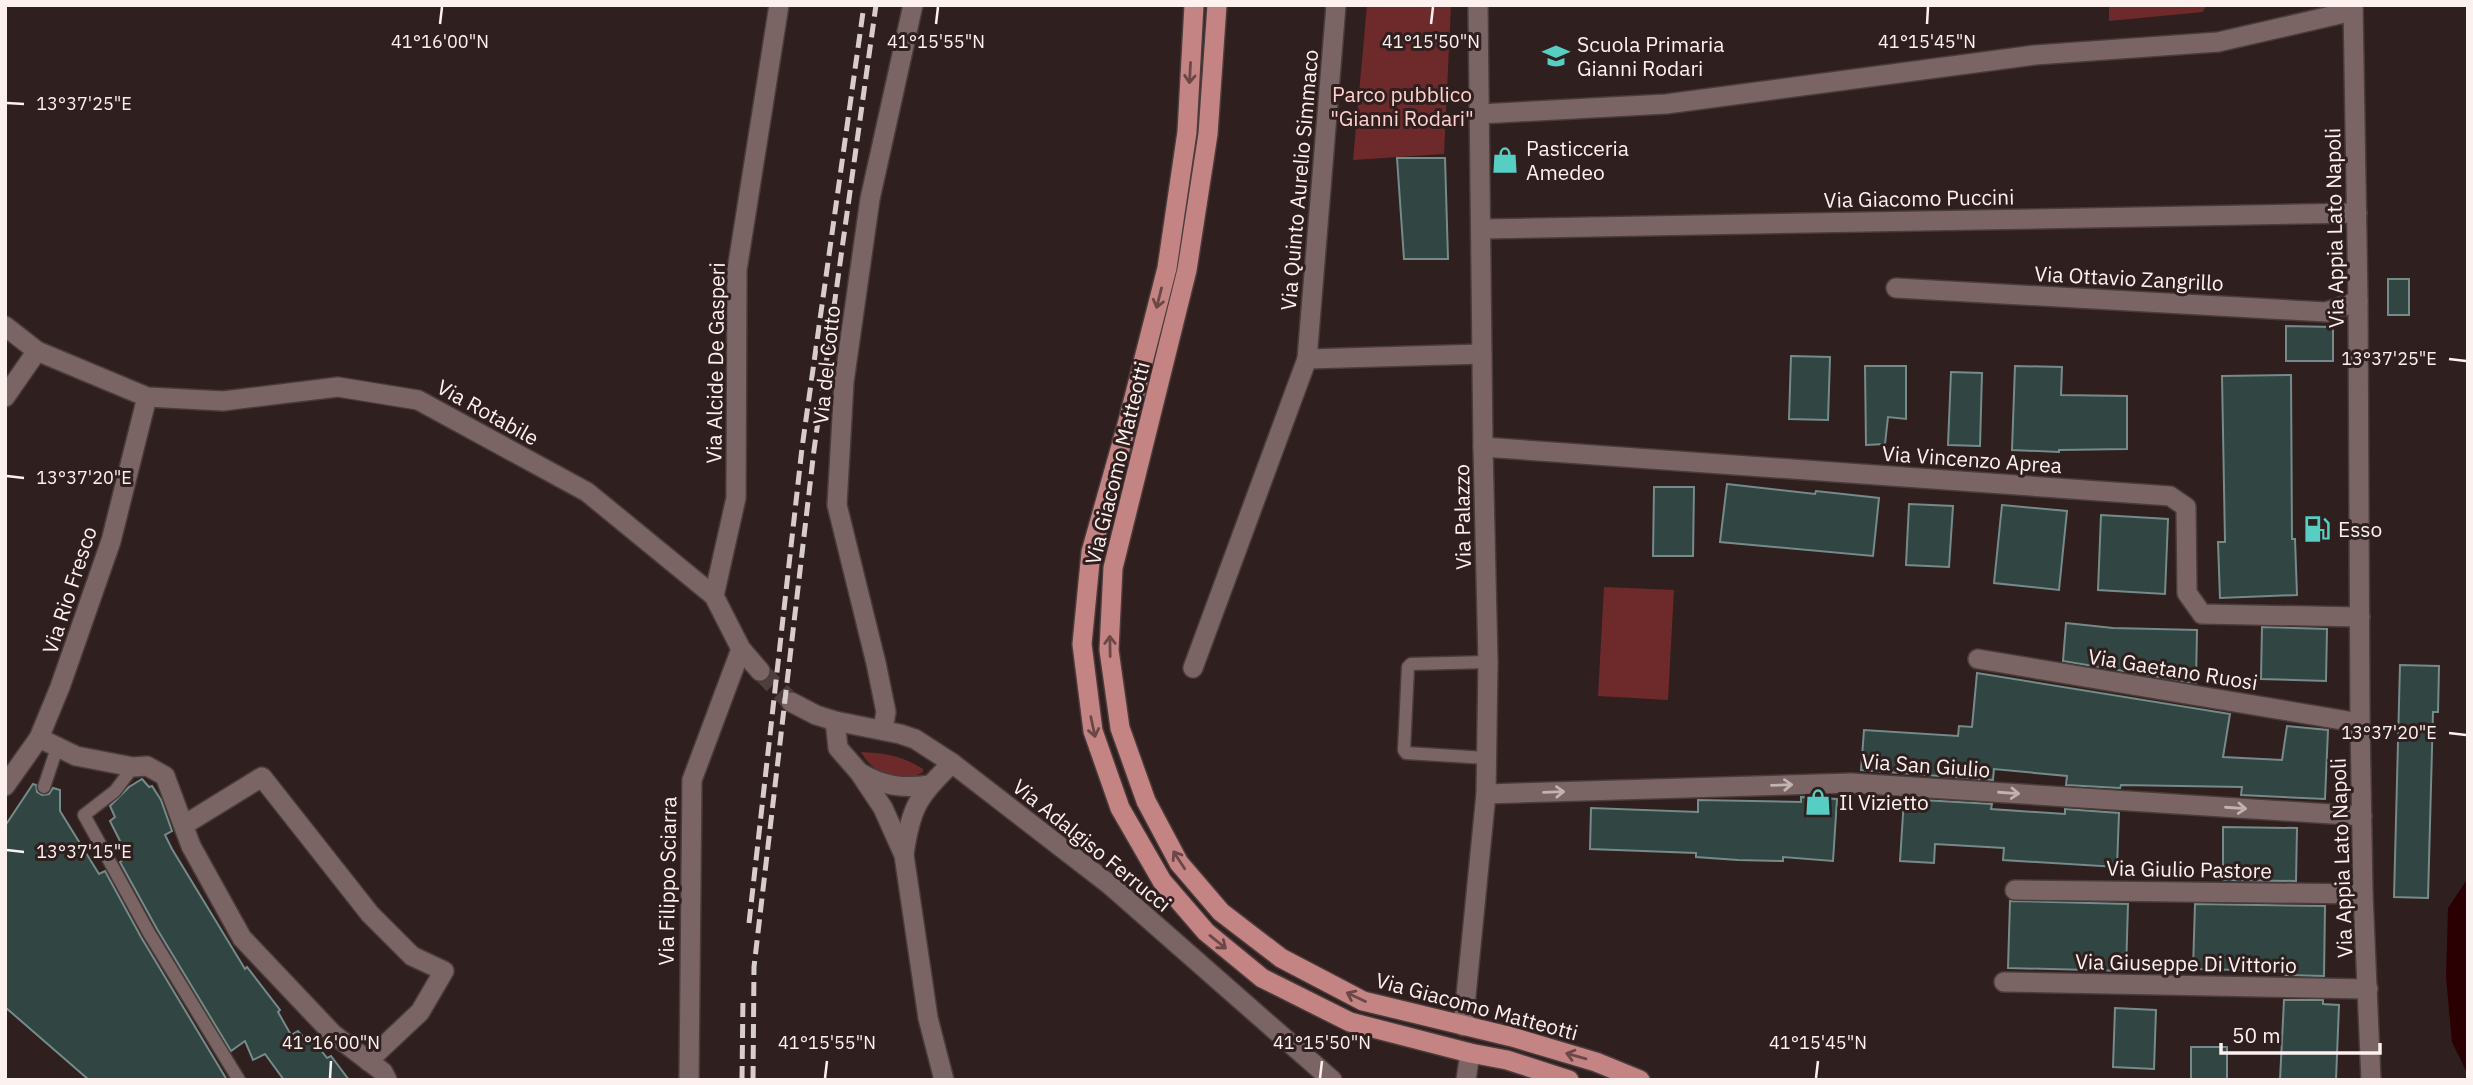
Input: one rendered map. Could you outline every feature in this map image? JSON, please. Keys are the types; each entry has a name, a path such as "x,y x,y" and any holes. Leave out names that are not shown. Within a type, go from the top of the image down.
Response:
{"main road":[{"name":"Via Giacomo Matteotti","path":"1194,5 1187,132 1167,268 1091,552 1082,644 1093,731 1120,808 1162,881 1206,932 1262,978 1350,1022 1507,1060 1569,1080"},
{"name":"Via Giacomo Matteotti","path":"1217,5 1208,134 1187,270 1113,568 1108,650 1120,728 1146,801 1179,863 1221,912 1281,958 1363,1001 1512,1037 1596,1062 1640,1080"}],"street":[{"name":"Via Alcide De Gasperi","path":"714,596 736,498 737,270 779,5"},
{"name":"Via del Cotto","path":"883,729 886,712 837,505 844,382 870,199 913,5"},
{"name":"Via Quinto Aurelio Simmaco","path":"1193,667 1307,359 1336,5"},
{"name":"Via Palazzo","path":"1463,1026 1486,794 1488,662 1478,5"},
{"path":"1480,114 1666,104 2035,55 2218,42 2353,8"},
{"name":"Via Appia Lato Napoli","path":"2353,8 2358,301 2360,723 2363,894 2371,1080"},
{"name":"Via Giacomo Puccini","path":"1481,229 2357,213"},
{"name":"Via Ottavio Zangrillo","path":"1896,288 2326,312 2358,301"},
{"name":"Via Rotabile","path":"5,326 37,351 147,397 223,401 338,387 418,400 587,492 714,596"},
{"path":"5,397 37,351"},
{"path":"1307,359 1482,354"},
{"name":"Via Rio Fresco","path":"5,786 39,738 60,687 111,541 147,397"},
{"name":"Via Vincenzo Aprea","path":"1483,447 2170,496 2186,506 2187,593 2202,614 2360,617"},
{"path":"714,596 741,649 760,671"},
{"name":"Via Filippo Sciarra","path":"689,1080 691,780 741,649"},
{"name":"Via Gaetano Ruosi","path":"1978,659 2360,723"},
{"name":"Via Adalgiso Ferrucci","path":"791,702 835,721 883,729 915,740 951,763 1110,885 1332,1080"},
{"path":"835,721 838,748 859,772 883,808 904,855 928,1018 944,1080"},
{"path":"39,738 76,756 132,767 147,766 165,776 191,846 242,938 333,1034 383,1072 387,1080"},
{"path":"904,855 908,824 918,801 951,763"},
{"path":"859,772 885,785 915,788 930,785"},
{"path":"184,825 262,777 370,914 412,956 444,971 420,1012 368,1061"},
{"name":"Via San Giulio","path":"1486,794 1851,783 2362,817"},
{"name":"Via Giulio Pastore","path":"2015,890 2363,894"},
{"name":"Via Giuseppe Di Vittorio","path":"2004,982 2368,989"},
{"path":"1466,1080 1470,1053"}],"lane":[{"path":"1486,758 1406,753 1404,750 1408,667 1411,664 1488,662"},
{"path":"44,787 57,748"},
{"path":"132,767 115,791 84,816 149,933 239,1080"}],"green space":[{"name":"Parco pubblico \"Gianni Rodari\"","path":"1367,5 1451,5 1444,154 1353,160"},
{"path":"2109,5 2206,5 2203,12 2109,21"},
{"path":"1604,587 1674,590 1668,700 1598,696"},
{"path":"861,752 901,758 923,769 923,772 906,778 888,775 872,766"}],"shaded area":[{"path":"2468,878 2468,1075 2452,1042 2446,977 2448,908"}],"building":[{"path":"1397,158 1445,158 1448,259 1404,259"},
{"path":"2388,279 2409,279 2409,315 2388,315"},
{"path":"2286,326 2333,327 2333,361 2286,361"},
{"path":"1791,356 1830,357 1828,420 1789,419"},
{"path":"1865,366 1906,366 1906,419 1888,417 1885,444 1866,445"},
{"path":"2015,366 2062,367 2061,395 2127,396 2127,449 2059,452 2012,450"},
{"path":"1951,372 1982,373 1980,446 1948,445"},
{"path":"2291,375 2292,539 2295,539 2297,595 2220,598 2218,542 2225,542 2222,376"},
{"path":"1727,484 1879,498 1873,556 1720,542"},
{"path":"1654,487 1694,487 1693,556 1653,556"},
{"path":"1909,504 1953,506 1949,567 1906,565"},
{"path":"2002,505 2067,511 2059,590 1994,583"},
{"path":"2101,515 2168,519 2165,594 2098,590"},
{"path":"2066,623 2113,628 2197,630 2196,683 2063,661"},
{"path":"2262,627 2327,629 2326,681 2261,679"},
{"path":"2400,665 2439,666 2438,712 2433,712 2428,898 2394,897"},
{"path":"1977,673 2230,714 2223,757 2282,760 2287,726 2328,730 2325,799 2241,795 2242,787 2121,785 2120,788 2066,785 2067,776 1994,769 1993,780 1861,770 1864,730 1958,736 1959,726 1972,727"},
{"path":"142,779 149,787 152,786 161,800 172,831 165,835 172,849 245,969 247,967 280,1010 278,1012 291,1035 298,1031 305,1039 310,1036 327,1058 331,1056 349,1080 284,1080 265,1054 253,1060 245,1041 231,1051 120,862 128,857 110,821 115,817 110,806 129,787"},
{"path":"33,784 42,795 49,794 53,788 60,790 60,811 99,874 105,871 141,937 227,1080 89,1080 5,1007 5,826"},
{"path":"1801,797 1837,799 1833,861 1783,857 1783,861 1738,860 1696,857 1696,853 1590,849 1591,808 1698,812 1698,800 1801,802"},
{"path":"1904,799 1992,804 1991,809 2065,814 2065,809 2119,813 2117,867 2003,860 2004,848 1935,844 1934,863 1900,861"},
{"path":"2223,827 2297,828 2296,881 2223,880"},
{"path":"2010,901 2128,904 2126,971 2008,968"},
{"path":"2195,904 2325,906 2324,976 2285,975 2285,971 2193,969"},
{"path":"2284,1000 2323,1000 2323,1004 2339,1005 2336,1080 2280,1080"},
{"path":"2115,1008 2156,1010 2154,1069 2113,1067"},
{"path":"2191,1047 2227,1047 2227,1080 2191,1080"}],"tunnel":[{"path":"760,671 791,702"}],"railway":[{"path":"749,923 802,448 864,5"},
{"path":"753,1080 754,967 814,450 876,5"},
{"path":"742,1080 743,996"}],"place":[{"name":"Scuola Primaria Gianni Rodari","path":"1556,56"},
{"name":"Pasticceria Amedeo","path":"1505,160"},
{"name":"Esso","path":"2317,529"},
{"name":"Il Vizietto","path":"1818,802"}]}
